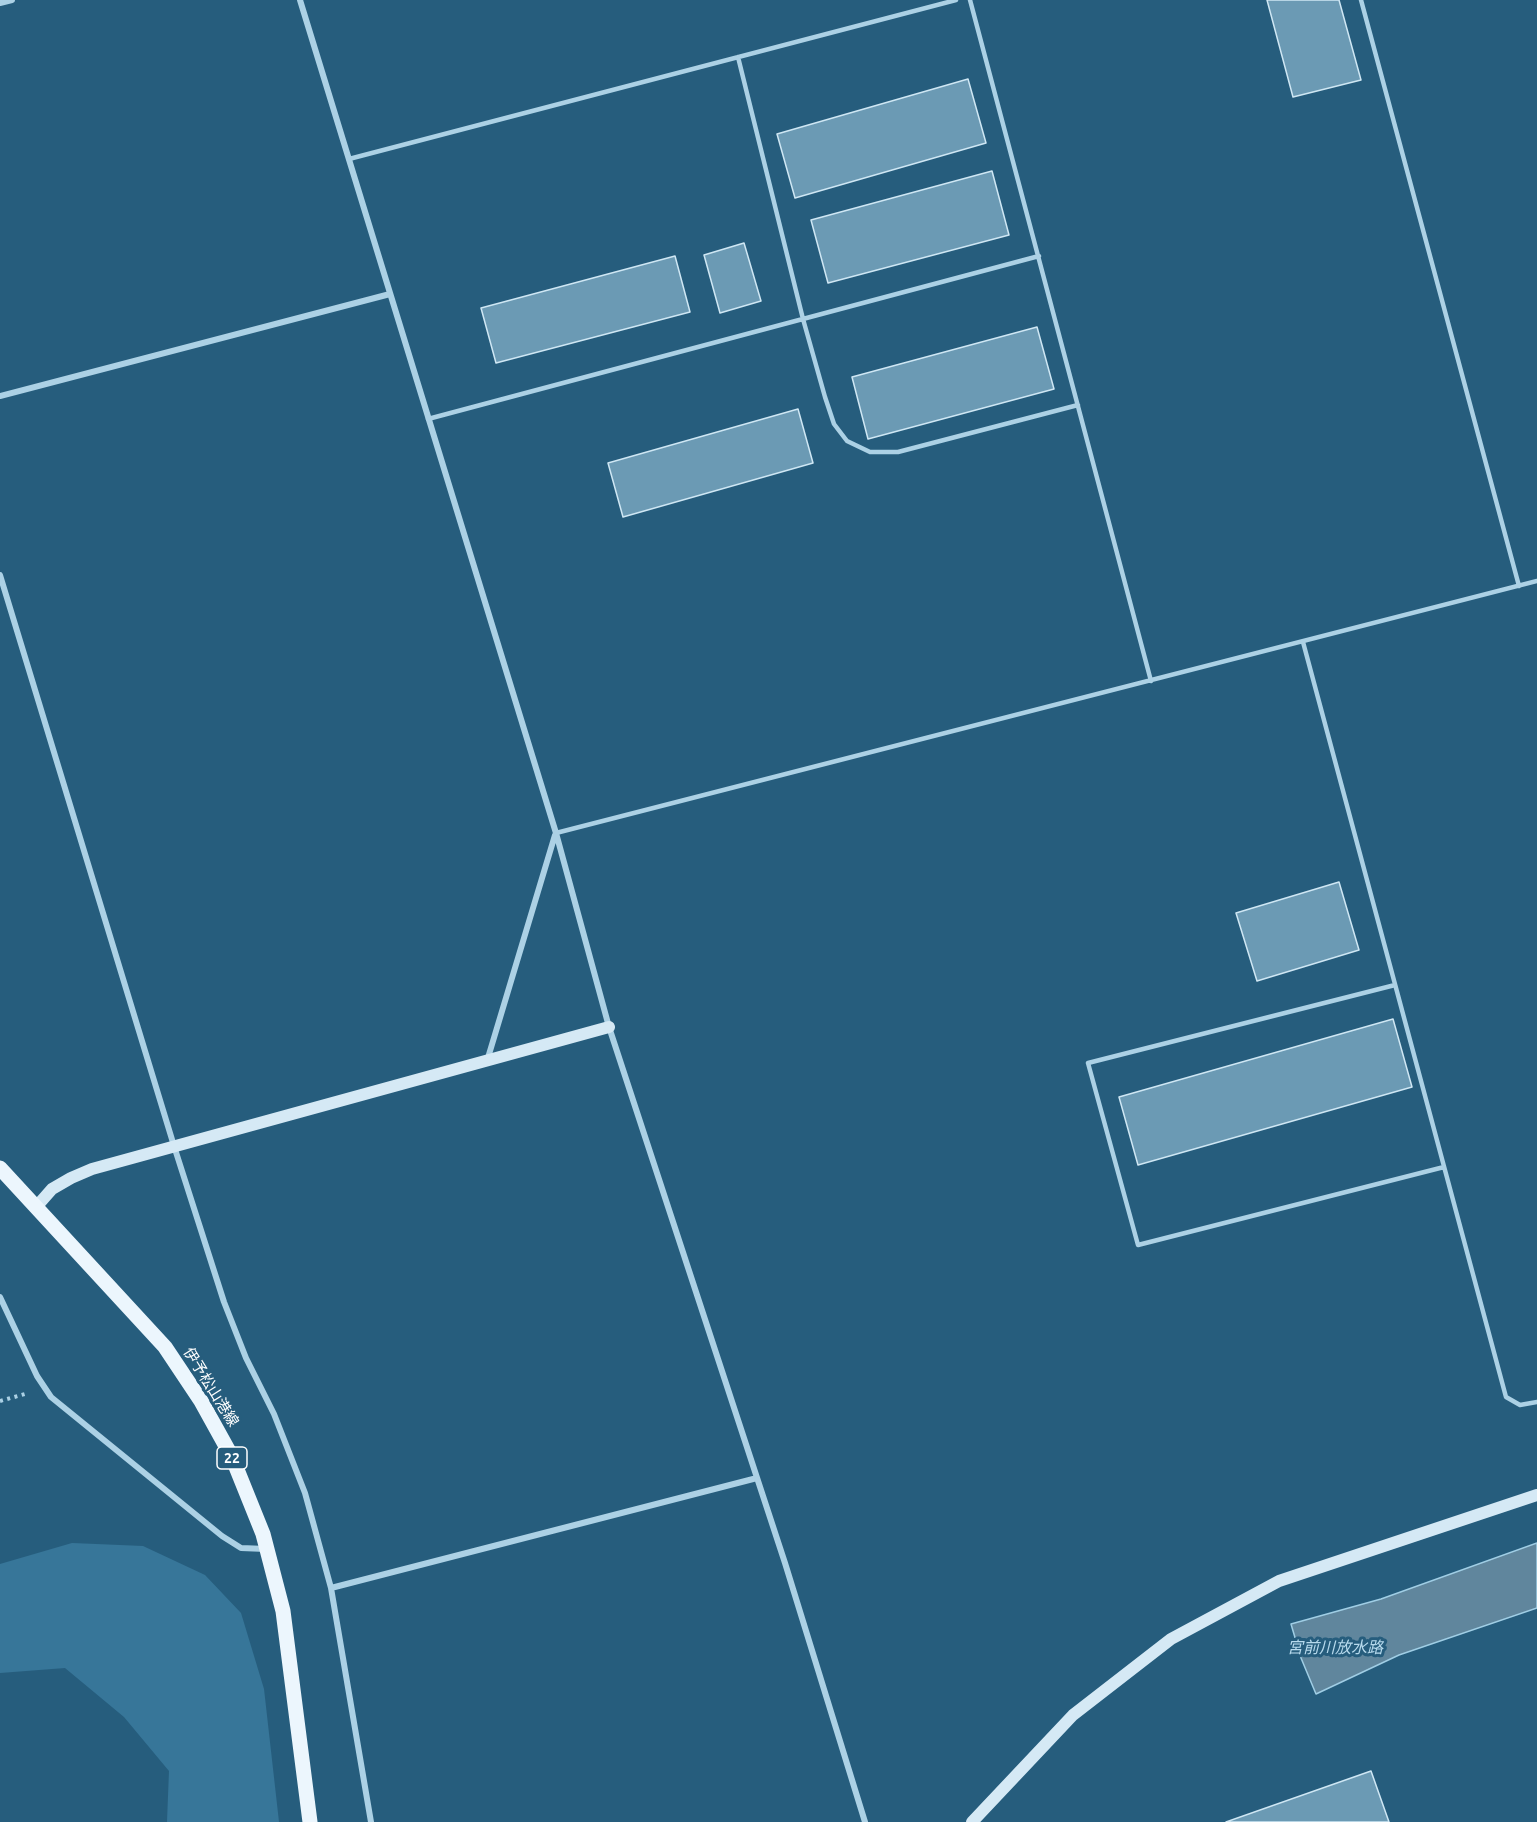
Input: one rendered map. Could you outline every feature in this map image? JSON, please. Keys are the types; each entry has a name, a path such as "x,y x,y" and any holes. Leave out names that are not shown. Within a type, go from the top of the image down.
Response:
{"main road":[{"name":"伊予松山港線","path":"0,1168 165,1347 201,1401 232,1457 263,1534 283,1611 310,1822"}],"street":[{"path":"0,3 12,0"},
{"path":"300,0 556,833 609,1028 757,1478 865,1822"},
{"path":"0,396 390,294"},
{"path":"0,575 174,1146 224,1302 246,1358 274,1414 305,1493 331,1588 371,1822"},
{"path":"486,1061 556,833"},
{"path":"37,1206 52,1190 92,1169 609,1028"},
{"path":"0,1297 44,1388 51,1397 222,1536 241,1548 266,1549"},
{"path":"331,1588 757,1478"},
{"path":"972,1822 1072,1715 1171,1640 1279,1581 1537,1494"}],"lane":[{"path":"349,159 956,0"},
{"path":"970,0 1151,681"},
{"path":"1361,0 1519,586"},
{"path":"738,57 804,319 834,424 847,441 870,452 898,452 1078,405"},
{"path":"428,419 1038,256"},
{"path":"556,833 1537,581"},
{"path":"1303,642 1506,1397 1520,1405 1537,1402"},
{"path":"1395,985 1088,1063 1138,1245 1444,1167"}],"path":[{"path":"0,1401 44,1388"}],"shaded area":[{"path":"72,1543 143,1546 205,1575 241,1613 264,1689 279,1822 167,1822 169,1771 124,1717 65,1668 0,1673 0,1564"}],"water":[{"name":"宮前川放水路","path":"1537,1543 1537,1608 1399,1655 1316,1694 1301,1658 1291,1624 1381,1599"}],"building":[{"path":"1267,0 1339,0 1361,80 1293,97"},
{"path":"968,79 986,143 795,198 777,134"},
{"path":"992,171 1009,235 828,283 811,220"},
{"path":"744,243 761,301 720,313 704,255"},
{"path":"675,256 690,312 496,363 481,308"},
{"path":"1037,327 1054,389 868,439 852,377"},
{"path":"798,409 813,463 623,517 608,463"},
{"path":"1339,882 1359,950 1257,981 1236,913"},
{"path":"1393,1019 1412,1087 1138,1165 1119,1097"},
{"path":"1371,1771 1389,1822 1226,1822"}]}
